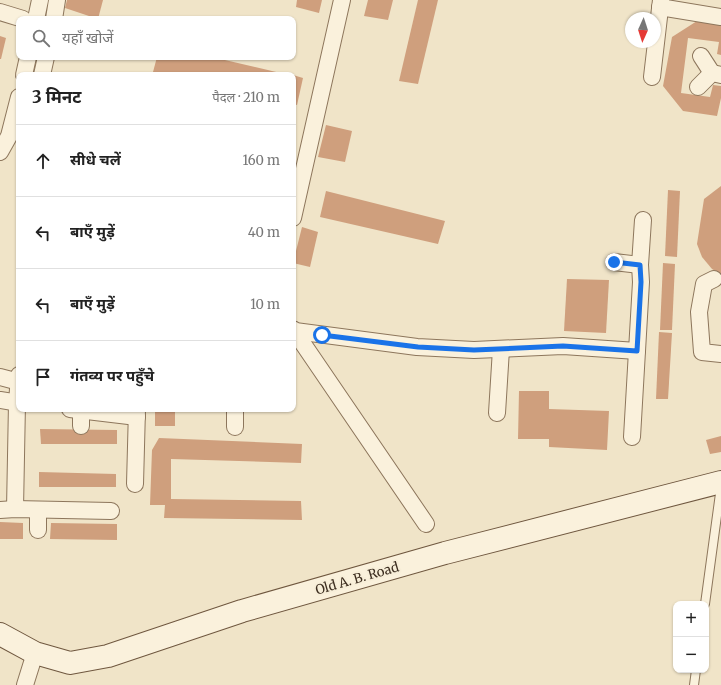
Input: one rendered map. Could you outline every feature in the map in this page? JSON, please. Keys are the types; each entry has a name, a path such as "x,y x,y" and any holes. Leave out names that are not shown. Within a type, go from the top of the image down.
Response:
{"street":[{"path":"37,16 40,0"},
{"path":"54,16 57,0"},
{"path":"296,158 334,0"},
{"path":"296,205 342,0"},
{"path":"652,77 661,4 721,17"},
{"path":"0,12 16,17"},
{"path":"698,87 716,74 701,56"},
{"path":"25,72 27,60"},
{"path":"43,72 45,60"},
{"path":"0,153 9,136 16,109"},
{"path":"0,153 10,149 16,143"},
{"path":"632,437 643,220"},
{"path":"614,262 640,265"},
{"path":"714,279 704,284 699,312 702,352 721,354"},
{"path":"296,330 418,347 474,350 563,346 637,351"},
{"path":"296,333 426,524"},
{"path":"497,413 501,349"},
{"path":"0,377 16,381"},
{"path":"0,400 16,403"},
{"path":"17,412 8,510 111,511"},
{"path":"76,412 81,426"},
{"path":"116,412 137,413 135,484"},
{"path":"235,412 235,427"},
{"name":"Old A. B. Road","path":"0,634 35,654 70,663 108,656 242,611 445,552 721,482"},
{"path":"38,510 38,530"},
{"path":"24,685 35,654"}],"lane":[{"path":"705,601 721,486"},
{"path":"694,685 696,673"}],"building":[{"path":"67,0 103,0 99,16 89,16 65,8"},
{"path":"297,0 322,0 319,13 296,7"},
{"path":"368,0 393,0 388,20 364,16"},
{"path":"418,0 438,0 418,84 399,81"},
{"path":"697,21 721,25 721,55 717,54 719,42 688,38 681,93 710,97 713,85 721,86 721,98 717,116 683,111 663,86 672,37"},
{"path":"0,36 6,38 1,59 0,59"},
{"path":"156,60 225,60 276,72 153,72"},
{"path":"296,76 303,78 296,105"},
{"path":"326,125 352,131 345,162 318,157"},
{"path":"721,186 721,274 712,269 702,257 697,244 704,199"},
{"path":"668,190 680,191 677,257 665,256"},
{"path":"326,191 445,221 438,244 320,217"},
{"path":"302,227 318,232 310,267 296,264 296,251"},
{"path":"663,263 675,264 672,330 660,330"},
{"path":"567,279 609,280 606,333 564,331"},
{"path":"659,332 672,333 668,399 656,399"},
{"path":"519,391 549,391 549,409 609,411 607,450 549,447 549,439 518,439"},
{"path":"155,412 175,412 175,426 155,426"},
{"path":"40,429 117,430 117,444 41,444"},
{"path":"721,436 721,452 710,454 706,440"},
{"path":"159,438 302,444 301,463 171,459 171,499 301,501 302,520 164,518 165,505 150,505 152,450"},
{"path":"39,472 116,474 116,487 39,487"},
{"path":"0,522 23,523 23,539 0,539"},
{"path":"51,523 117,524 117,540 50,539"}],"route":[{"path":"322,335 418,347 474,350 563,346 637,351 641,282 640,265 614,262"}]}
